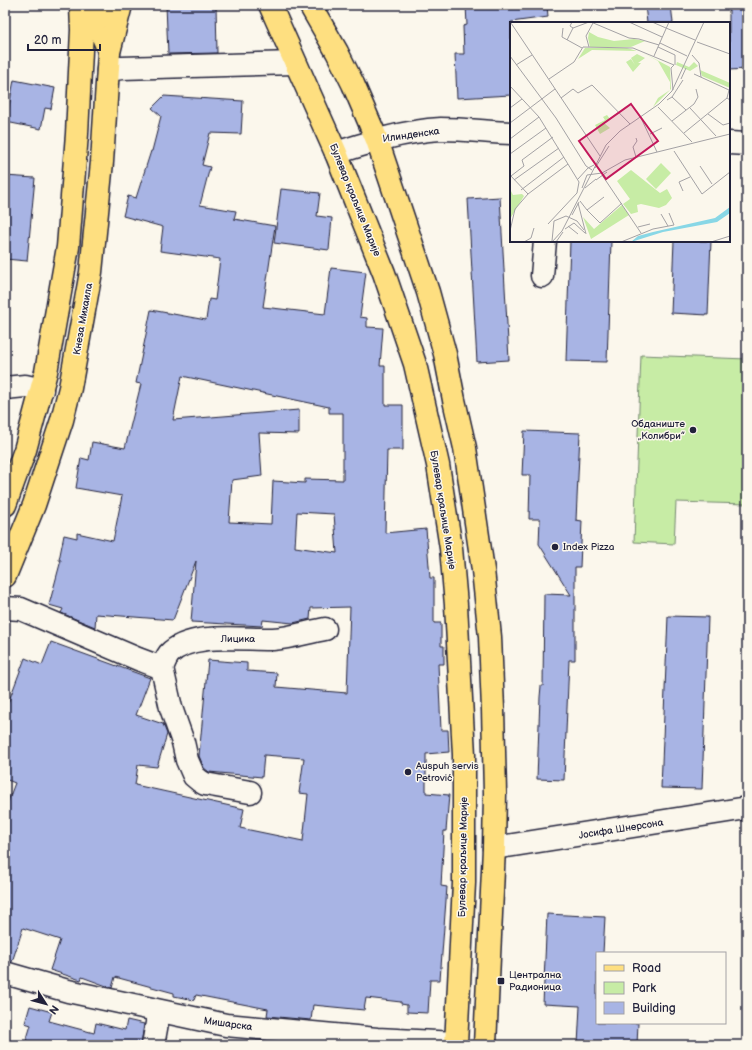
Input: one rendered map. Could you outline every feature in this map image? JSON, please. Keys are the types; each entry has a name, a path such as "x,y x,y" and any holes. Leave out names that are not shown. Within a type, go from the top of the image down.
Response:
{"main road":[{"path":"6,501 25,450 42,390 68,247 77,134 82,30 81,5"},
{"path":"99,5 101,32 108,61"},
{"name":"Кнеза Михаила","path":"5,576 34,505 62,420 70,388 91,272 102,162 108,61 120,5"},
{"name":"Булевар краљице Марије","path":"270,5 336,153 384,273 414,364 438,465 451,548 461,667 464,762 464,883 456,1044"},
{"path":"310,5 337,52 353,84 377,140 428,292 445,354 465,448 483,570 490,637 494,755 494,848 485,1045"}],"street":[{"path":"108,61 295,63"},
{"name":"Илинденска","path":"336,153 377,140 416,132 441,129 510,133"},
{"path":"730,143 747,144"},
{"path":"542,276 545,242"},
{"path":"5,388 26,386 42,390"},
{"path":"5,608 21,610 162,668 171,708 183,742 187,760 194,776 205,784 250,792"},
{"name":"Лицика","path":"162,668 168,655 178,647 188,642 206,639 275,639 325,629"},
{"name":"Јосифа Шнерсона","path":"494,848 747,808"},
{"name":"Мишарска","path":"5,972 68,991 159,1012 226,1025 378,1039 456,1044"},
{"path":"153,1045 159,1012"}],"green space":[{"name":"Обданиште „Колибри”","path":"641,355 747,359 747,504 676,502 674,544 634,542"}],"building":[{"path":"166,5 216,5 217,53 168,54"},
{"path":"466,5 547,5 548,17 510,22 510,95 457,98 455,54 464,54 463,26 467,25"},
{"path":"645,5 671,5 673,22 647,22"},
{"path":"729,5 747,5 747,69 730,70"},
{"path":"14,80 55,88 51,109 45,108 41,129 6,122"},
{"path":"164,96 243,101 241,134 210,133 202,165 210,167 200,205 236,211 234,219 275,226 263,307 325,314 331,268 366,272 360,317 367,318 367,327 383,328 380,366 385,366 385,405 403,405 403,450 387,450 385,533 426,529 430,578 434,578 434,623 441,623 441,646 444,646 444,664 438,664 441,730 448,730 449,752 426,754 426,793 449,795 446,831 444,831 441,886 447,887 440,980 430,980 428,1013 407,1012 407,1005 401,1004 401,1002 366,998 364,1010 313,1005 311,1020 267,1016 268,1009 196,995 194,1000 174,996 174,993 115,977 112,988 82,977 81,980 50,970 60,940 23,928 12,962 5,961 5,809 15,783 5,779 5,711 25,658 42,665 51,642 150,678 136,715 163,724 167,734 157,767 138,765 135,785 244,809 240,828 303,841 308,794 299,793 304,758 264,755 262,777 209,772 204,768 199,756 208,660 247,663 247,671 277,673 276,687 347,693 350,607 311,608 310,619 293,623 263,620 262,626 191,622 196,561 173,620 96,614 95,627 61,613 63,609 49,605 61,560 59,560 64,535 77,538 77,533 113,541 122,496 76,488 81,458 89,460 92,442 125,448 141,384 136,383 151,310 206,320 209,299 215,300 220,259 160,251 163,227 123,216 128,196 136,198 152,151 161,116 152,108","holes":["182,376 329,407 329,413 343,413 343,480 305,479 305,483 273,481 271,524 229,522 232,480 262,476 259,433 299,434 299,410 173,420","297,512 334,514 337,553 295,547"]},
{"path":"5,176 35,178 27,261 5,259"},
{"path":"281,189 320,193 317,216 332,218 329,250 274,243"},
{"path":"500,197 509,360 477,362 468,199"},
{"path":"570,242 611,242 607,362 566,361"},
{"path":"674,242 711,242 708,315 671,313"},
{"path":"524,431 580,433 576,520 582,521 580,567 575,567 575,660 569,660 564,780 537,779 540,697 541,686 543,686 544,594 571,595 539,544 540,519 529,519 530,475 522,475"},
{"path":"668,616 708,617 702,789 661,788"},
{"path":"547,914 605,917 603,952 596,952 596,1024 638,1024 637,1045 578,1045 580,1006 543,1004"},
{"path":"30,1006 52,1012 49,1021 94,1033 96,1023 125,1030 127,1020 144,1024 141,1045 25,1045 31,1025 25,1023"}],"place":[{"name":"Обданиште „Колибри”","path":"693,430"},
{"name":"Index Pizza","path":"555,547"},
{"name":"Auspuh servis Petrović","path":"408,772"},
{"name":"Централна Радионица","path":"501,981"}]}
